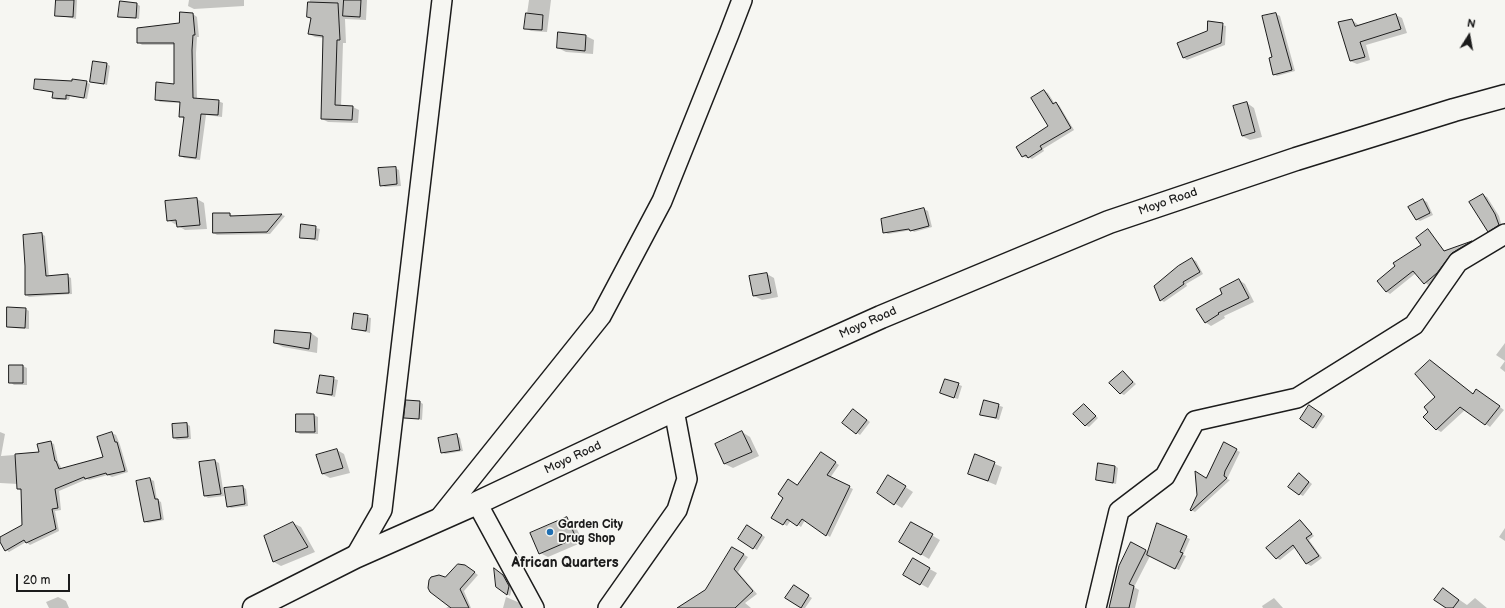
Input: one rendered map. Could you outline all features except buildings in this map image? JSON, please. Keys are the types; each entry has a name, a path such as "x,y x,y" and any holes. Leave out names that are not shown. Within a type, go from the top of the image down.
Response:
{"main road":[{"name":"Moyo Road","path":"254,608 355,557 477,503 674,410 881,317 1109,222 1303,157 1454,110 1505,96"}],"street":[{"path":"355,557 382,510 442,0"},
{"path":"437,521 601,316 662,201 742,0"},
{"path":"1096,608 1118,511 1165,476 1195,421 1297,398 1414,325 1458,262 1505,234"},
{"path":"608,608 622,586 677,510 687,479 674,410"},
{"path":"477,503 534,608"}],"place":[{"name":"Garden City Drug Shop","path":"550,532"}],"district":[{"name":"African Quarters","path":"565,563"}]}
